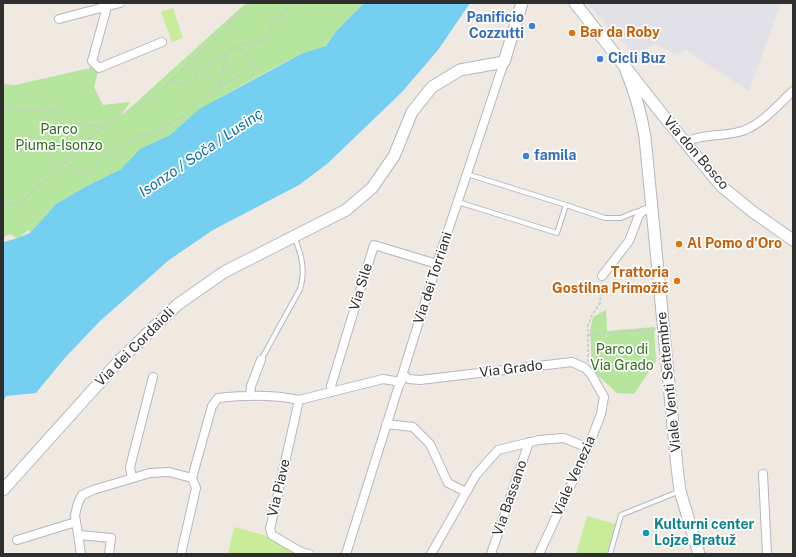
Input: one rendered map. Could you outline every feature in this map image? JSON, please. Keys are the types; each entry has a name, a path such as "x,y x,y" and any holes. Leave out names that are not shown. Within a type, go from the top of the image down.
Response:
{"street":[{"path":"59,19 120,3"},
{"name":"Via dei Torriani","path":"346,554 437,264 522,3"},
{"name":"Viale Venti Settembre","path":"575,3 626,70 639,91 647,210 663,330 680,491 699,554"},
{"path":"106,7 92,62 99,68 162,42"},
{"name":"Via dei Cordaioli","path":"3,490 118,362 177,305 224,272 346,210 372,188 394,156 412,112 432,88 460,70 504,62"},
{"name":"Via don Bosco","path":"639,91 662,114 721,186 753,212 793,240"},
{"path":"685,143 706,137 745,131 764,118 793,91"},
{"path":"642,121 648,117 662,114"},
{"path":"602,276 628,241 637,219 647,210"},
{"name":"Via Sile","path":"332,392 331,386 374,245 437,264"},
{"path":"250,395 251,386 261,360"},
{"name":"Via Grado","path":"402,379 420,380 572,362 585,368"},
{"name":"Viale Venezia","path":"539,554 588,448 601,414 604,397 591,374 585,368"},
{"path":"132,478 130,467 153,377"},
{"path":"181,554 196,488 192,478 212,406 218,398 250,395 283,396 299,400 384,379 402,379"},
{"name":"Via Piave","path":"299,400 270,529 272,535 301,552 309,554"},
{"path":"386,424 412,427 430,444 448,483 466,492"},
{"path":"431,554 476,475 498,450 539,440 564,438 588,448"},
{"name":"Via Bassano","path":"491,554 529,442"},
{"path":"81,554 76,522 76,510 82,495 132,478 160,471 192,478"},
{"path":"763,474 767,554"},
{"path":"16,540 76,522"},
{"path":"79,535 111,538 109,554"}],"lane":[{"path":"467,174 605,218 621,218 634,212 647,210"},
{"path":"458,202 557,233 566,205"},
{"path":"261,360 302,283 304,266 294,237"},
{"path":"610,554 621,516 680,491"}],"path":[{"path":"17,209 28,196 102,128 160,91 251,3"},
{"path":"173,79 181,85 192,82 197,79 198,71 237,46 270,37 270,24 296,3"},
{"path":"65,162 82,172 90,174 99,159 110,149 142,134 151,135 185,115 205,95 234,79 256,64 250,54 245,54 237,46"},
{"path":"220,87 227,53"},
{"path":"252,75 259,70"},
{"path":"3,106 10,110 26,112 50,110 57,112 79,125 94,125 102,128"},
{"path":"3,207 23,201"},
{"path":"585,368 588,360 588,325 592,314 600,303 602,276"},
{"path":"587,335 652,329 663,330"}],"shaded area":[{"path":"587,3 781,3 749,91 686,50 675,55 656,44 634,54 613,33"}],"green space":[{"name":"Parco Piuma-Isonzo","path":"246,3 364,3 337,30 326,46 303,53 221,97 189,118 170,135 139,150 121,169 85,187 56,204 30,233 28,230 18,239 10,234 3,237 3,84 15,85 90,68 92,61 99,68 94,87 103,105 130,102 120,117"},
{"path":"173,8 183,38 172,42 161,12"},
{"name":"Parco di Via Grado","path":"606,310 607,331 654,327 656,361 634,394 617,393 595,373 592,364 590,331 593,317"},
{"path":"587,516 616,524 607,554 576,554"},
{"path":"234,527 264,535 298,554 228,554"}],"water":[{"name":"Isonzo / Soča / Lusinç","path":"364,3 470,3 438,50 402,92 327,164 299,185 213,230 169,260 100,321 63,360 36,393 6,396 3,402 3,242 30,233 56,204 85,187 121,169 140,149 170,135 199,109 303,53 326,46 337,30"}],"place":[{"name":"Panificio Cozzutti","path":"532,26"},
{"name":"Bar da Roby","path":"572,33"},
{"name":"Cicli Buz","path":"600,59"},
{"name":"famila","path":"526,156"},
{"name":"Al Pomo d'Oro","path":"679,244"},
{"name":"Trattoria Gostilna Primožič","path":"677,281"},
{"name":"Kulturni center Lojze Bratuž","path":"646,533"}]}
